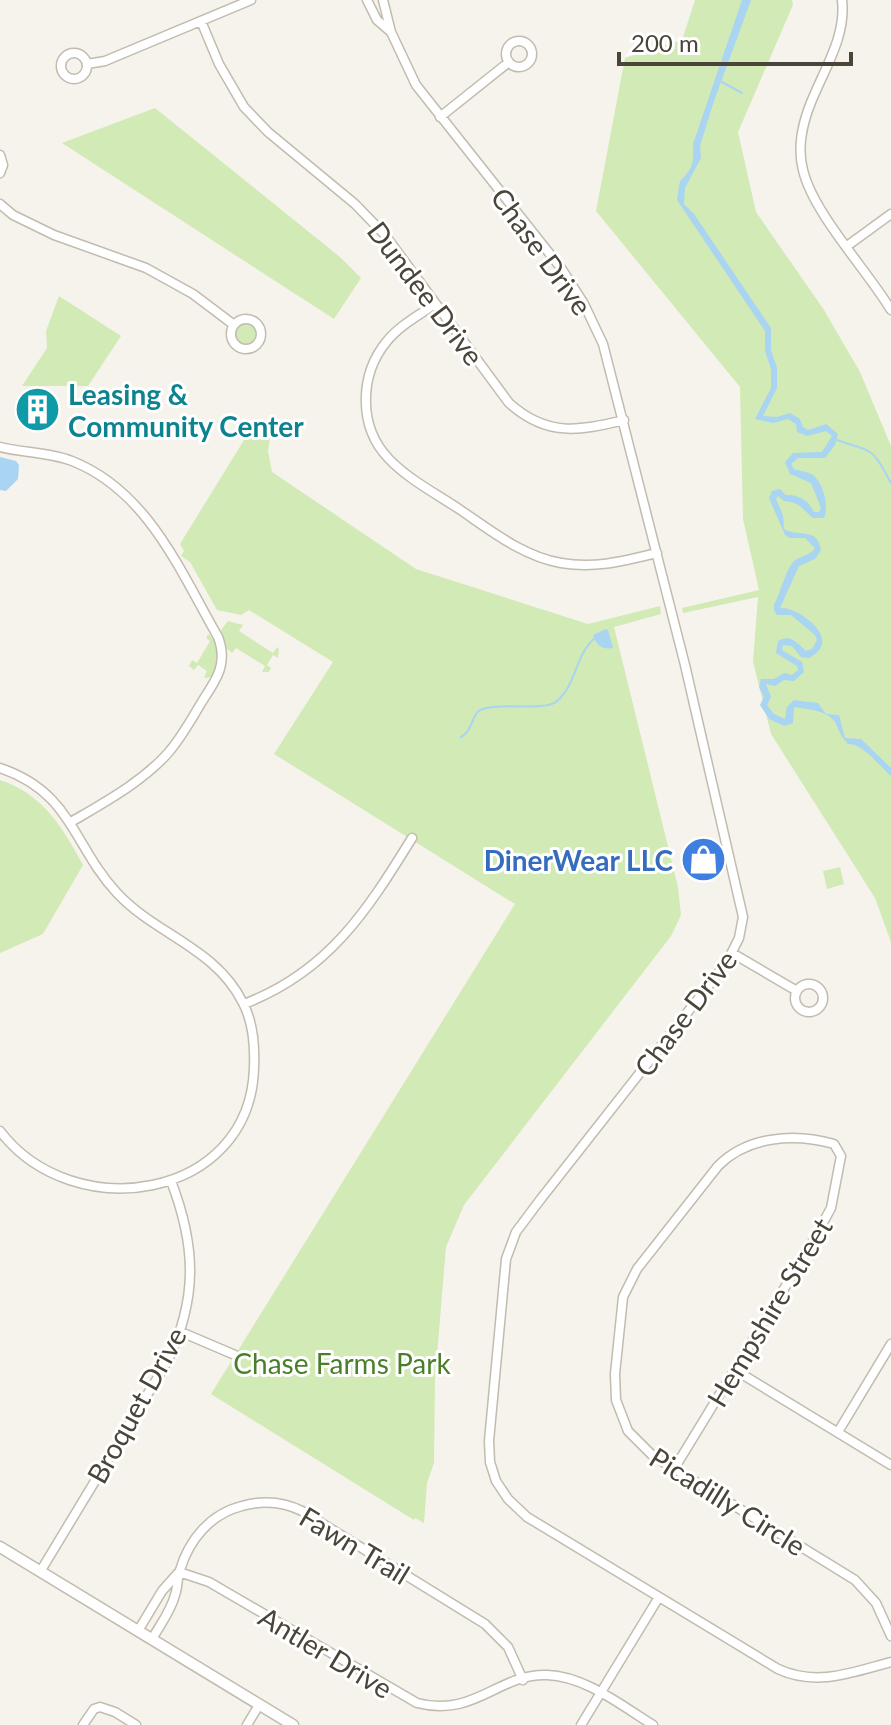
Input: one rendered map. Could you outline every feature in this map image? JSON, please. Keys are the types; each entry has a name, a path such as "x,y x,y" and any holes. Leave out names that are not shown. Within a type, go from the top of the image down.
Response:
{"street":[{"path":"87,64 105,61 251,0"},
{"name":"Chase Drive","path":"367,0 377,20 391,32"},
{"name":"Chase Drive","path":"383,0 391,32 412,78 545,247 584,304 610,365 743,917 732,953 516,1232 509,1247 503,1274 489,1441 490,1462 496,1481 513,1506 527,1517 794,1676 824,1679 891,1662"},
{"path":"842,0 843,23 804,120 801,154 810,190 891,310"},
{"name":"Dundee Drive","path":"201,21 219,64 244,107 268,132 371,219 504,398 529,419 551,427 572,430 624,420"},
{"path":"440,117 509,62"},
{"path":"0,155 3,165 0,173"},
{"path":"0,204 13,215 54,235 146,268 193,294 234,325"},
{"path":"847,246 891,214"},
{"path":"0,216 13,215"},
{"path":"435,304 387,341 371,369 366,390 367,418 378,445 389,460 502,537 544,558 599,566 657,553"},
{"path":"0,447 50,455 85,467 121,491 148,518 218,637 223,651 220,672 177,741 128,787 71,822"},
{"path":"0,768 29,781 46,793 71,822 102,874 122,898 144,917 216,964 244,1004 252,1032 255,1060 247,1106 222,1145 196,1167 171,1181 150,1187 122,1190 74,1184 24,1157 0,1131"},
{"path":"244,1004 280,987 331,951 362,915 412,838"},
{"path":"732,953 797,991"},
{"name":"Picadilly Circle","path":"838,1148 825,1142 757,1141 735,1151 714,1171 628,1282 621,1306 615,1384 617,1409 639,1445 855,1580 876,1603 891,1636"},
{"name":"Hempshire Street","path":"674,1469 831,1208 841,1156 838,1148"},
{"name":"Broquet Drive","path":"40,1572 167,1362 181,1332 190,1293 190,1248 185,1219 171,1181"},
{"path":"181,1332 235,1355"},
{"path":"838,1432 891,1344"},
{"path":"735,1370 891,1465"},
{"name":"Fawn Trail","path":"138,1631 162,1591 179,1572 194,1541 216,1517 230,1509 254,1503 284,1504 302,1511 485,1624 508,1647 523,1680"},
{"path":"0,1547 293,1725"},
{"name":"Fawn Trail","path":"152,1639 175,1596 179,1572"},
{"name":"Antler Drive","path":"179,1572 209,1582 417,1703 441,1707 463,1704 538,1675 565,1677 653,1725"},
{"path":"581,1725 659,1597"},
{"path":"247,1725 259,1705"},
{"path":"83,1725 94,1709 100,1707 136,1725"}],"green space":[{"path":"695,0 792,0 793,5 738,132 756,212 824,310 860,372 891,446 891,942 875,898 771,734 753,662 758,597 683,613 682,608 759,590 743,519 740,387 596,211 625,58 682,40"},
{"path":"155,108 340,257 361,278 334,319 62,143"},
{"path":"59,296 121,336 88,386 22,386 47,348 46,331"},
{"path":"242,324 250,324 256,334 250,344 242,344 236,338 236,330"},
{"name":"Chase Farms Park","path":"268,426 271,433 268,451 272,472 416,569 588,624 660,606 661,614 614,627 678,887 681,915 671,936 464,1205 446,1247 435,1379 434,1463 427,1483 424,1523 414,1520 211,1394 515,904 274,754 333,662 249,610 241,615 217,610 190,562 181,556 184,551 180,544 252,427"},
{"path":"228,621 243,625 239,631 273,653 277,647 279,649 278,658 273,655 267,665 271,668 269,672 262,672 265,666 236,648 232,653 227,649 221,630"},
{"path":"208,634 218,654 212,676 207,678 204,677 207,671 198,665 194,670 189,666 192,660 197,663 210,641 206,638"},
{"path":"0,780 40,803 68,838 83,865 43,934 0,953"},
{"path":"840,867 844,884 827,889 823,871"}],"water":[{"path":"742,0 751,0 713,104 700,146 701,158 685,188 684,204 694,214 771,328 777,388 763,416 777,417 790,413 800,419 808,430 826,424 838,434 835,445 825,458 798,458 791,464 794,469 813,475 820,484 826,502 824,518 813,518 797,504 778,496 776,499 783,515 784,529 811,535 816,538 821,550 815,559 799,566 780,608 807,618 820,634 822,642 819,651 809,658 801,657 792,646 783,645 782,650 802,662 804,672 794,681 784,680 775,686 766,684 771,697 767,705 774,714 785,719 787,707 794,700 818,703 826,714 839,715 845,738 861,739 891,768 891,776 865,751 848,744 827,715 794,707 793,723 784,726 769,719 760,705 764,697 759,687 761,679 774,679 784,673 792,675 798,670 797,666 776,653 778,641 790,639 806,651 812,649 817,640 791,615 777,615 774,611 790,566 815,548 805,538 785,535 769,498 772,491 780,489 786,495 803,499 814,512 819,512 821,508 811,483 790,474 785,462 793,453 822,452 832,436 826,431 807,436 797,432 796,424 788,419 773,423 755,419 771,388 765,331 677,200 680,181 692,165 693,144"},
{"path":"0,457 16,461 19,465 18,479 6,491 0,490"},
{"path":"606,629 613,648 603,647 594,639 593,635"}],"waterway":[{"path":"722,82 742,93"},
{"path":"837,440 870,452 891,483"},
{"path":"461,737 476,714 483,709 543,706 557,701 569,686 584,652 596,637"}],"place":[{"name":"Leasing & Community Center","path":"37,410"},
{"name":"DinerWear LLC","path":"704,860"}]}
